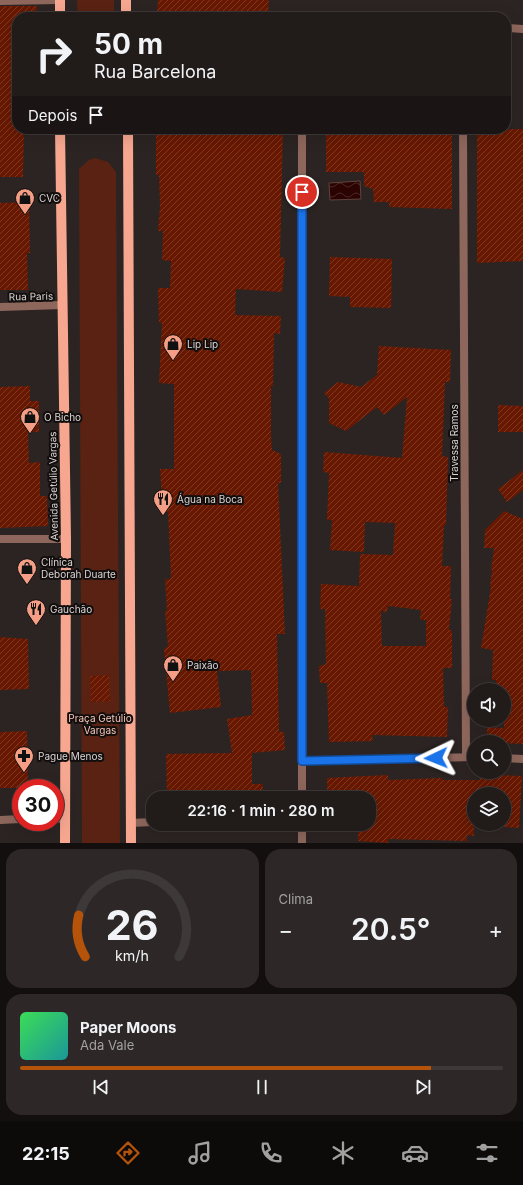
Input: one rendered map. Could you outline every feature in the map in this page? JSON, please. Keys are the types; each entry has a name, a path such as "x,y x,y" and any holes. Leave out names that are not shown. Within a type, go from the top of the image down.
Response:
{"main road":[{"path":"60,0 60,12"},
{"path":"126,0 126,12"},
{"name":"Avenida Getúlio Vargas","path":"60,134 66,539 61,779"},
{"path":"128,134 130,843"},
{"name":"Avenida Getúlio Vargas","path":"63,831 65,843"}],"street":[{"path":"0,1 60,0"},
{"path":"511,28 523,29"},
{"path":"302,134 302,791"},
{"name":"Travessa Ramos","path":"463,134 470,735"},
{"name":"Rua Paris","path":"0,307 62,305"},
{"path":"0,539 66,539"},
{"path":"302,761 467,757"},
{"path":"511,758 523,759"},
{"path":"0,820 12,820"},
{"path":"130,823 146,822"},
{"path":"302,831 302,843"}],"green space":[{"path":"77,0 114,0 114,12 78,12"},
{"name":"Praça Getúlio Vargas","path":"95,158 108,162 116,172 120,843 82,843 79,169 89,160"}],"water":[{"path":"360,181 361,199 330,200 329,183"}],"building":[{"path":"158,0 269,0 268,12 157,12"},
{"path":"0,6 37,6 37,12 12,12 12,134 24,134 23,177 0,177"},
{"path":"511,129 523,129 523,261 477,263 477,134 511,134"},
{"path":"156,134 283,134 280,257 285,258 282,292 236,289 235,315 281,316 280,334 274,333 273,386 271,386 271,436 272,450 281,454 281,483 278,483 285,634 277,634 279,732 284,732 285,750 252,753 252,784 263,784 262,791 167,791 166,754 232,753 227,719 252,715 251,670 217,671 221,707 170,713 164,649 168,646 165,611 167,610 165,579 171,579 168,512 163,512 160,469 174,469 174,384 159,383 162,323 159,323 158,288 170,288 171,261 162,260 163,231 158,231 160,206 159,175 156,175"},
{"path":"326,134 452,134 452,209 389,207 389,202 374,202 373,189 364,186 364,172 326,172"},
{"path":"29,202 30,253 27,253 28,290 0,290 0,203"},
{"path":"330,257 392,259 391,308 350,307 350,297 329,296"},
{"path":"379,346 451,350 450,382 445,382 442,456 448,457 446,525 444,525 442,566 451,566 450,599 452,599 449,630 452,630 452,668 443,668 444,707 448,707 447,737 372,735 373,741 329,742 327,683 320,683 319,666 326,664 325,609 320,609 321,584 359,586 360,554 393,555 395,523 365,522 364,552 330,550 332,520 327,520 329,473 323,472 324,452 402,458 407,397 384,415 377,407 346,431 329,423 329,398 324,393 338,382 361,387 377,375","holes":["388,606 421,610 420,620 426,620 426,646 382,646 381,611 387,612"]},
{"path":"30,386 30,401 39,401 39,432 28,432 29,463 40,462 40,496 47,496 48,526 0,528 0,387"},
{"path":"498,405 523,406 523,432 498,432"},
{"path":"523,470 523,490 507,502 498,489"},
{"path":"504,511 523,519 523,744 511,743 511,735 487,735 487,727 511,727 511,683 496,683 496,680 492,680 493,650 481,648 491,587 491,569 494,548 484,548 485,530"},
{"path":"0,637 28,639 29,689 0,690"},
{"path":"109,675 110,701 91,702 90,676"},
{"path":"27,731 28,779 12,779 12,788 0,788 0,732"},
{"path":"388,775 388,780 442,778 442,780 480,780 511,779 511,776 522,776 519,828 511,827 511,787 467,787 467,831 474,831 474,836 467,835 467,841 388,839 388,843 358,841 358,831 376,831 376,791 327,791 327,778"}],"place":[{"name":"CVC","path":"25,215"},
{"name":"Lip Lip","path":"173,361"},
{"name":"O Bicho","path":"30,434"},
{"name":"Água na Boca","path":"163,516"},
{"name":"Clínica Deborah Duarte","path":"27,585"},
{"name":"Gauchão","path":"36,626"},
{"name":"Paixão","path":"173,682"},
{"name":"Pague Menos","path":"24,773"}],"route":[{"path":"302,192 302,761 436,758"}]}
